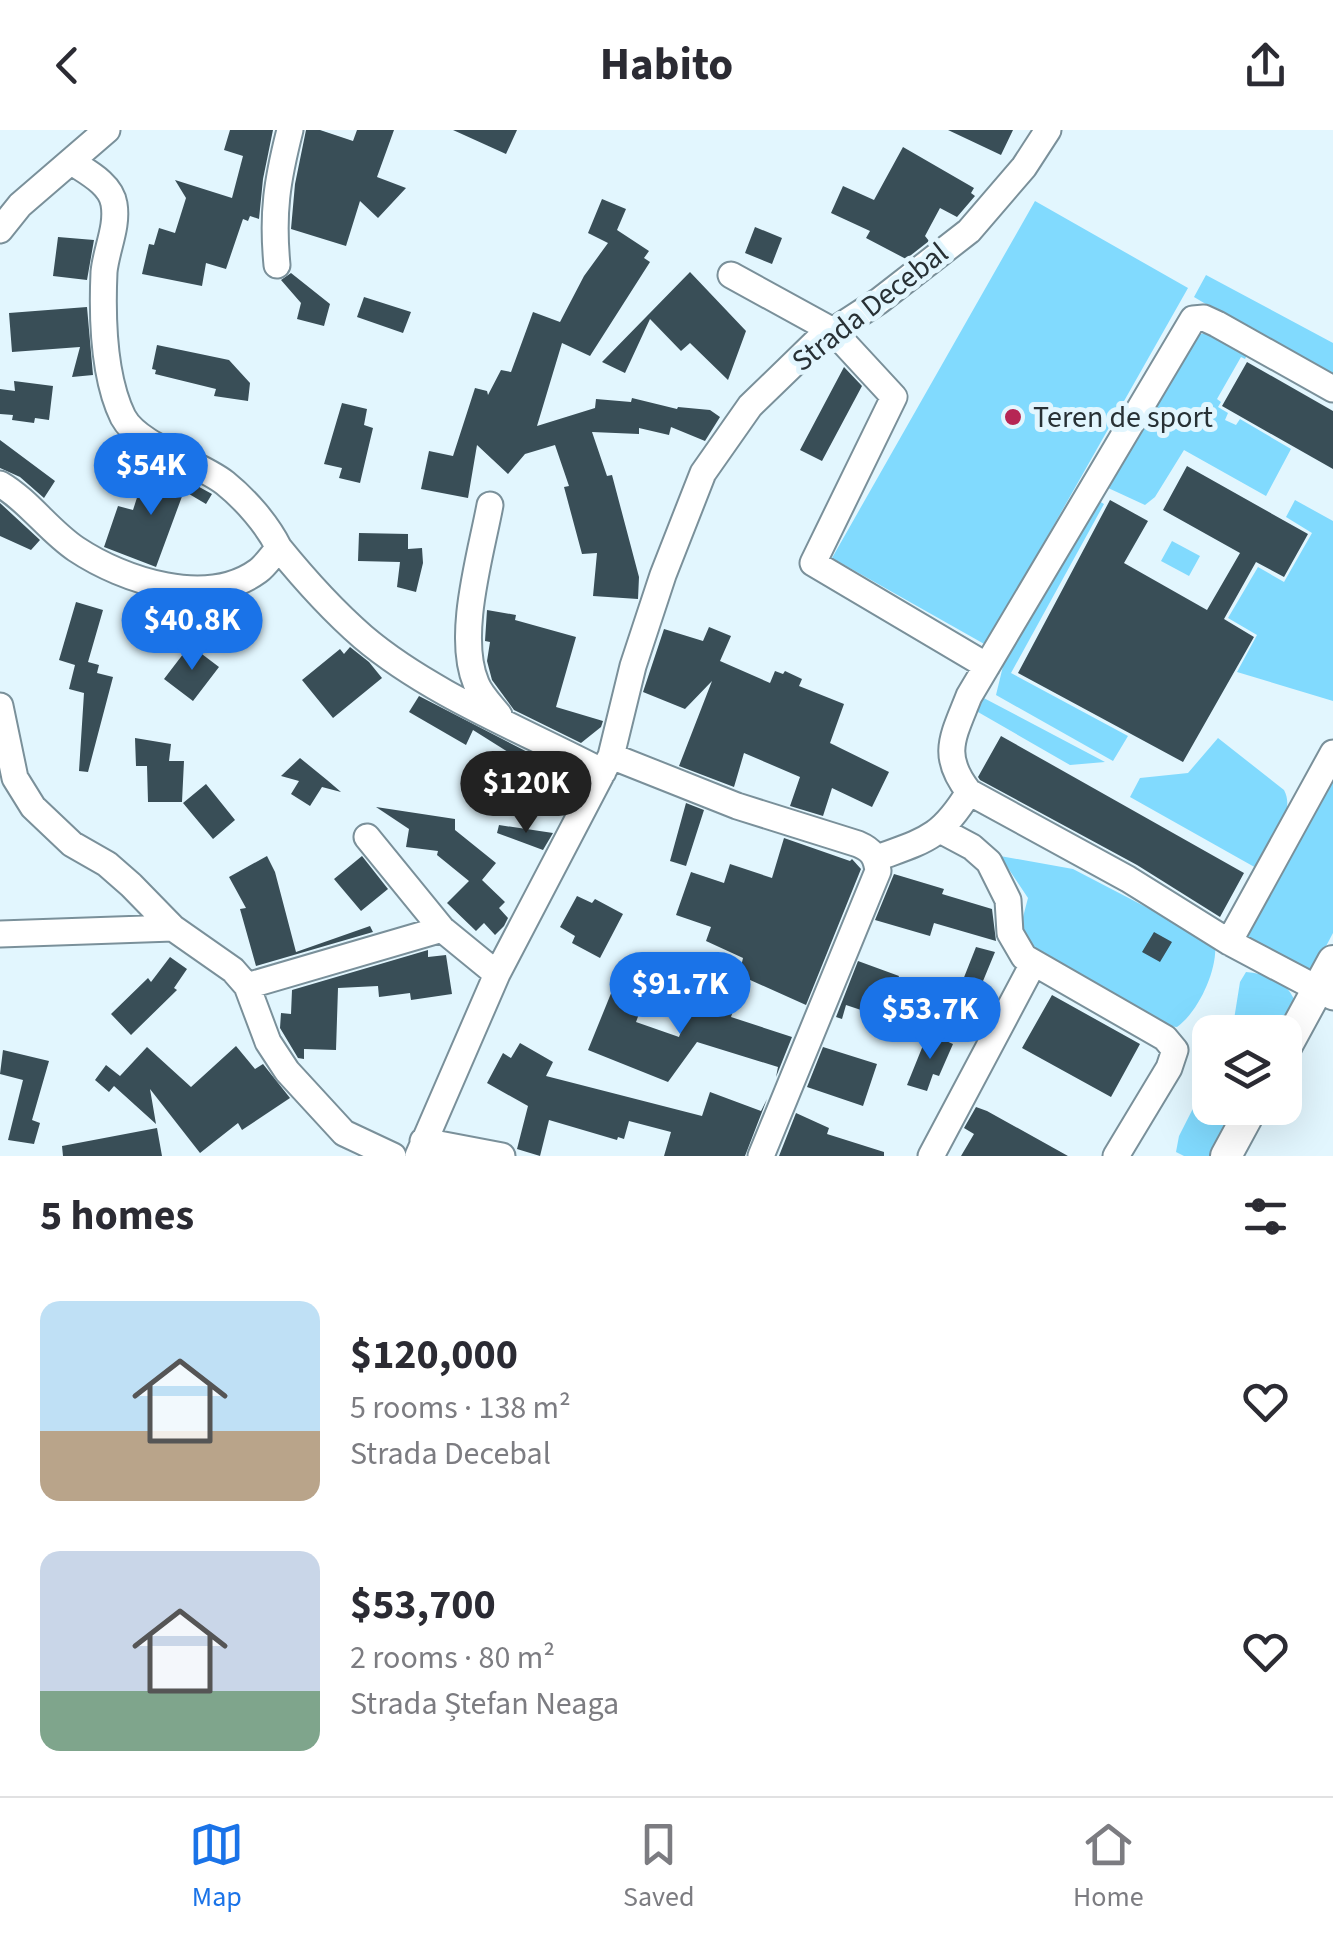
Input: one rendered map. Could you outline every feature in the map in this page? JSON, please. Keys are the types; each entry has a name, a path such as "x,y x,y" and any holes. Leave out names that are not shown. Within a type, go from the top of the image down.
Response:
{"main road":[{"path":"1302,1025 1325,993 1333,961"},
{"path":"1226,1156 1243,1125"}],"street":[{"path":"0,230 20,204 108,130"},
{"path":"277,265 273,220 290,130"},
{"name":"Strada Decebal","path":"420,1148 496,974 607,764 663,575 703,473 750,406 816,342 879,301 969,230 1024,167 1048,130"},
{"path":"72,162 109,190 114,204 104,270 106,339 113,385 124,420 145,438 225,483 269,529 279,548 314,591 365,638 405,667 502,719 607,764 858,844 870,849 877,858 878,870 760,1156"},
{"path":"731,275 833,331 894,397 813,563 987,666"},
{"path":"1325,993 970,792 954,772 951,741 969,696 1193,320 1204,318 1217,324 1333,389"},
{"path":"0,484 76,549 137,578 174,587 210,590 238,582 260,570 279,548"},
{"path":"490,505 471,614 469,650 476,684 502,719"},
{"path":"0,706 15,778 33,807 51,827 132,885 173,928 233,970 247,986 268,1042 287,1071 344,1133 393,1156"},
{"path":"1229,942 1333,753"},
{"path":"877,858 942,831 970,792"},
{"path":"942,831 972,847 989,862 1008,900 1010,933 1033,964 1165,1038 1175,1050 1169,1068 1116,1156"},
{"path":"367,836 442,929 496,974"},
{"path":"0,934 173,928"},
{"path":"247,986 442,929"},
{"path":"931,1156 1033,964"},
{"path":"420,1148 502,1156"}],"shaded area":[{"name":"Teren de sport","path":"1035,201 1188,288 986,645 832,558"},
{"path":"1206,275 1333,343 1333,380 1194,297"},
{"path":"1213,332 1250,349 1245,359 1241,357 1217,399 1221,402 1218,407 1228,413 1225,420 1236,425 1240,419 1291,449 1266,496 1184,450 1155,497 1145,505 1106,487 1194,335"},
{"path":"1092,497 1104,504 1011,673 1128,736 1113,761 996,695 1010,637"},
{"path":"1295,500 1333,521 1333,701 1237,672 1257,635 1228,618 1258,567 1284,582 1312,533 1286,517"},
{"path":"1172,541 1200,556 1189,576 1161,561"},
{"path":"978,695 1105,762 1070,765 971,708"},
{"path":"1218,738 1284,790 1287,799 1284,820 1258,869 1130,797 1140,778 1188,773"},
{"path":"1333,773 1333,933 1314,969 1308,970 1251,946 1243,933"},
{"path":"1000,856 1073,869 1215,943 1210,977 1185,1020 1177,1027 1165,1026 1029,950 1018,936 1028,898"},
{"path":"1246,972 1276,980 1295,1002 1288,1015 1235,1015 1240,982"},
{"path":"1192,1110 1192,1125 1226,1125 1209,1156 1184,1156 1176,1152"}],"building":[{"path":"230,130 273,130 259,219 243,219 226,269 206,263 202,286 142,274 149,244 154,245 159,228 175,233 186,198 175,180 232,198 243,156 224,150"},
{"path":"306,130 320,130 353,141 357,130 394,130 377,177 406,188 378,218 360,201 346,246 291,229"},
{"path":"453,130 517,130 506,154"},
{"path":"948,130 1013,130 1001,155"},
{"path":"903,147 974,188 971,193 975,196 957,217 940,208 925,236 929,241 906,259 866,238 870,231 831,213 843,186 874,200"},
{"path":"602,199 626,209 617,230 649,251 644,258 650,262 590,356 562,343 537,426 595,408 596,399 631,402 632,398 677,409 710,410 720,417 705,441 671,427 669,435 639,428 639,434 592,432 607,476 612,475 639,577 638,599 593,596 597,553 582,554 564,487 569,486 555,445 525,454 508,474 477,445 468,498 421,489 429,451 453,456 475,388 487,391 488,395 501,370 511,372 533,312 560,322 584,276 608,243 588,233"},
{"path":"755,227 782,238 772,264 745,253"},
{"path":"58,237 94,240 87,280 53,276"},
{"path":"690,272 746,331 728,380 690,343 681,351 650,319 625,373 602,362"},
{"path":"291,273 330,304 324,326 297,319 301,303 281,280"},
{"path":"364,297 411,312 403,333 357,317"},
{"path":"87,307 93,375 72,377 80,347 12,352 9,313"},
{"path":"157,345 229,360 250,383 248,401 214,396 216,389 155,374 152,369"},
{"path":"1247,362 1333,411 1333,469 1222,406"},
{"path":"844,367 862,386 822,461 800,450"},
{"path":"14,381 53,386 49,420 35,418 34,423 0,414 0,389 15,391"},
{"path":"342,403 367,409 364,425 373,428 360,483 339,478 342,468 324,464"},
{"path":"0,440 55,481 44,498 20,477 0,468"},
{"path":"1187,466 1308,534 1284,577 1256,562 1224,619 1254,637 1183,762 1018,673 1110,500 1148,521 1124,563 1207,610 1240,553 1163,510"},
{"path":"170,471 212,494 206,504 184,491 156,567 104,547 118,506 133,510 145,473 166,479"},
{"path":"0,503 40,540 31,550 0,536"},
{"path":"359,533 408,534 408,549 422,548 423,563 416,592 397,587 400,562 358,561"},
{"path":"76,602 103,610 88,662 99,665 97,673 113,677 88,772 79,771 84,693 69,689 75,665 59,660"},
{"path":"487,610 516,615 515,620 576,637 556,707 603,721 601,727 581,743 514,710 492,680 487,661 490,642 485,641"},
{"path":"709,627 731,636 720,661 770,683 775,671 785,671 802,679 799,686 844,704 830,743 889,772 872,807 832,788 823,816 790,806 800,777 744,753 734,787 679,766 712,681 685,709 643,692 664,629 703,641"},
{"path":"190,645 219,667 193,701 164,679"},
{"path":"350,647 382,678 333,718 302,680 340,649 344,654"},
{"path":"419,696 572,775 571,781 561,776 545,804 508,784 512,776 499,768 508,752 473,730 466,745 409,712"},
{"path":"1001,736 1244,873 1220,917 1137,865 980,780 978,777"},
{"path":"135,738 171,744 169,761 184,761 182,802 148,802 147,766 136,766"},
{"path":"300,758 341,792 322,787 310,806 291,794 299,781 281,776"},
{"path":"206,784 235,820 213,839 183,803"},
{"path":"686,803 704,810 686,866 670,861"},
{"path":"376,807 455,819 455,830 496,863 482,880 505,902 499,908 508,918 495,935 484,923 476,931 447,903 469,881 437,855 438,851 406,847 409,829"},
{"path":"499,825 553,833 543,850 497,833"},
{"path":"784,838 852,859 861,869 806,1005 739,975 743,958 706,941 711,927 676,915 691,872 724,883 730,864 772,878"},
{"path":"267,856 275,872 296,952 370,926 373,932 256,966 240,909 246,908 229,877"},
{"path":"362,856 388,889 361,911 334,879"},
{"path":"894,874 992,909 996,941 934,923 930,936 875,920"},
{"path":"577,896 592,903 595,899 623,914 600,958 572,943 575,936 560,927"},
{"path":"1154,932 1172,942 1160,962 1142,952"},
{"path":"976,947 995,952 976,998 959,990"},
{"path":"428,950 428,957 446,955 452,994 411,1000 410,993 379,997 378,986 338,988 336,1050 304,1049 304,1059 298,1058 280,1028 281,1013 291,1014 292,990"},
{"path":"170,957 187,969 174,988 177,990 131,1035 111,1014 148,978 151,982"},
{"path":"858,961 899,976 885,1018 846,1005 842,1019 836,1017"},
{"path":"614,986 645,998 636,1022 679,1037 691,1003 703,1007 706,998 734,1008 731,1017 792,1037 776,1077 778,1067 697,1042 668,1082 588,1050"},
{"path":"1052,995 1140,1044 1111,1097 1022,1048"},
{"path":"928,1033 953,1044 939,1076 933,1074 927,1091 907,1085"},
{"path":"520,1043 553,1062 546,1076 702,1116 710,1092 761,1111 767,1099 745,1156 664,1156 671,1132 629,1121 624,1139 617,1140 549,1120 540,1156 517,1149 528,1106 487,1083 503,1053 511,1058"},
{"path":"236,1046 255,1069 263,1064 290,1098 242,1130 238,1123 200,1153 150,1089 156,1124 114,1086 109,1092 95,1080 106,1065 120,1076 147,1047 191,1087"},
{"path":"823,1047 877,1064 863,1106 807,1087"},
{"path":"3,1050 49,1061 32,1120 40,1123 34,1144 8,1140 23,1080 0,1074"},
{"path":"976,1107 1068,1156 961,1156 974,1134 964,1128"},
{"path":"796,1113 829,1128 827,1134 884,1152 884,1156 779,1156"},
{"path":"157,1128 162,1156 63,1156 62,1146"}],"place":[{"name":"Teren de sport","path":"1013,417"}]}
